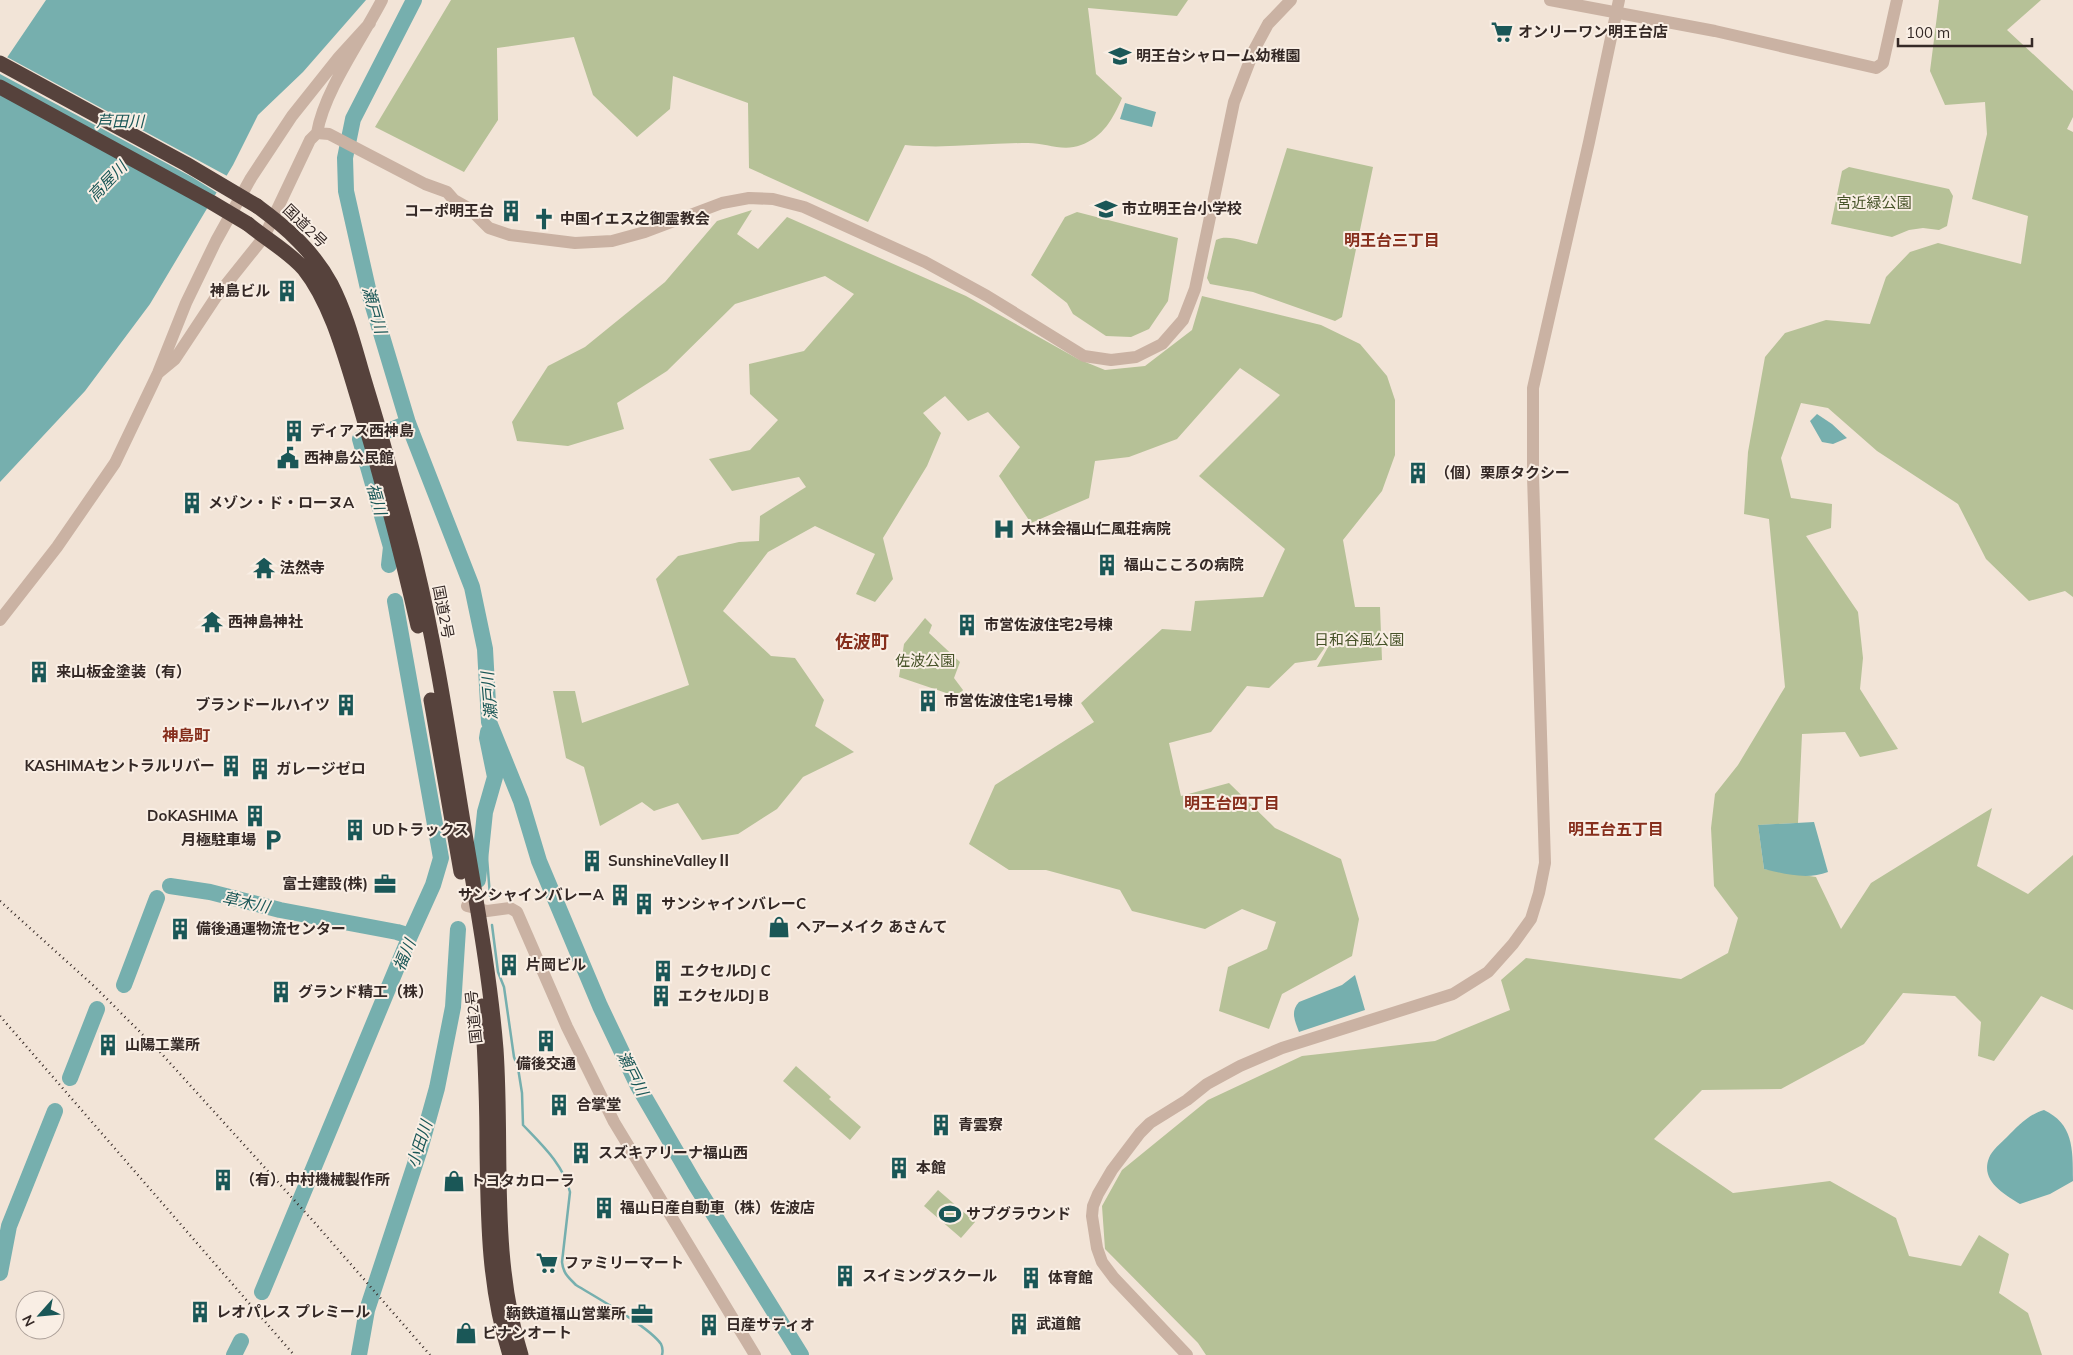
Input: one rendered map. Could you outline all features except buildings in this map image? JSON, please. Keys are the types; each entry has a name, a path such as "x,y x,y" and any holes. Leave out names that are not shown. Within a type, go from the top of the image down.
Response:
{"highway":[{"name":"国道2号","path":"0,63 186,164 257,206 293,234 320,266 341,304 418,575 428,623 472,908 485,1052 490,1246 498,1308 510,1355"},
{"name":"国道2号","path":"0,87 248,224 292,257 304,270 315,286 337,334 359,400 403,559 419,630 492,1007 496,1051 502,1261 510,1315 521,1355"}],"street":[{"path":"323,133 320,115 382,0"},
{"path":"323,133 425,184 447,192 454,200 470,209 489,228 510,235 575,244 612,241 645,232 722,203 749,198 773,199 804,207 925,262 987,296 1084,356 1111,360 1136,357 1162,344 1183,320 1195,289 1234,102 1254,50 1268,24 1291,0"},
{"path":"1550,0 1616,14 1715,31 1876,68 1883,63 1897,0"},
{"path":"1187,1355 1114,1278 1102,1262 1096,1248 1092,1216 1093,1206 1112,1170 1140,1133 1150,1123 1207,1084 1240,1066 1282,1048 1452,994 1488,972 1513,944 1531,919 1545,862 1533,476 1533,388 1619,0"},
{"path":"0,620 57,547 115,463 158,373 190,294 216,241 251,178 292,116 370,23"},
{"path":"331,68 334,74 333,88"},
{"path":"158,373 175,359 216,297 264,237 310,140 323,133"},
{"path":"472,908 487,911 510,908 517,912 567,1027 614,1122 754,1355"}],"green space":[{"path":"451,0 1188,0 1177,16 1088,8 1096,74 1122,98 1111,120 1089,142 1068,148 1035,143 905,145 868,222 749,168 748,103 673,76 670,109 637,137 593,95 574,37 497,48 498,120 464,172 375,127"},
{"path":"1939,0 2041,0 2007,30 2073,91 2073,117 2067,129 2073,132 2073,597 2065,591 2029,601 1986,559 1958,504 1877,451 1828,408 1801,403 1781,458 1791,498 1832,504 1831,528 1806,536 1858,612 1863,658 1860,689 1898,749 1860,757 1845,732 1802,734 1798,823 1758,825 1764,869 1816,877 1841,929 1871,883 1992,808 1977,866 2028,894 2073,855 2073,1010 2041,996 1994,1061 1978,1056 1981,1022 1955,996 1903,993 1864,1044 1781,1089 1702,1090 1654,1139 1733,1193 1830,1181 1896,1218 1909,1256 1961,1266 1979,1235 2009,1254 1999,1293 2028,1313 2042,1355 1206,1355 1198,1343 1105,1249 1102,1206 1122,1170 1208,1100 1302,1056 1435,1041 1510,1010 1501,980 1526,958 1681,979 1728,953 1738,918 1714,886 1711,828 1715,794 1738,765 1785,687 1769,519 1744,514 1748,452 1765,357 1785,333 1826,320 1870,324 1886,277 1910,252 1938,243 2021,264 2028,216 1972,199 1987,134 1985,102 1945,105 1930,71"},
{"path":"1287,148 1373,167 1342,317 1335,321 1253,292 1210,284 1207,278 1216,240 1231,238 1257,244"},
{"name":"宮近緑公園","path":"1849,167 1949,189 1953,196 1947,226 1939,230 1923,228 1909,230 1892,237 1831,224 1842,171"},
{"name":"日和谷風公園","path":"752,210 737,234 758,249 787,217 966,296 1078,359 1105,370 1145,366 1192,330 1202,296 1321,325 1360,344 1387,376 1395,400 1395,455 1382,491 1343,540 1355,607 1380,607 1382,660 1317,667 1338,629 1316,660 1295,663 1269,688 1247,686 1211,732 1169,743 1181,796 1229,783 1275,828 1341,859 1359,919 1352,956 1282,994 1269,1029 1219,1011 1228,967 1267,949 1276,922 1242,909 1205,929 1132,911 1120,890 1046,870 1009,870 969,844 995,785 1094,722 1081,703 1162,629 1191,631 1195,601 1263,597 1285,549 1199,476 1280,395 1240,368 1177,439 1129,457 1095,461 1089,498 1031,523 999,476 1020,447 988,412 968,421 945,396 923,413 941,433 927,466 883,538 893,579 875,602 856,594 875,554 815,526 768,552 723,611 771,656 795,658 824,700 815,726 854,752 803,777 777,809 738,834 702,840 678,803 654,811 642,802 600,826 584,767 566,758 553,691 575,691 582,723 689,685 656,579 678,556 739,542 759,541 760,516 806,487 799,477 732,491 709,459 750,450 778,420 750,394 749,364 804,351 854,294 825,276 735,304 667,371 617,403 624,429 568,446 517,441 512,422 548,366 585,347 665,282 717,221"},
{"path":"1077,212 1178,238 1168,301 1149,329 1131,337 1106,336 1073,314 1067,303 1031,275 1065,217"},
{"name":"佐波公園","path":"925,618 932,625 929,633 960,662 954,678 963,690 958,697 899,677 904,644"},
{"path":"796,1066 861,1127 850,1140 783,1081"},
{"name":"サブグラウンド","path":"938,1190 975,1222 961,1238 924,1206"}],"water":[{"name":"芦田川","path":"46,0 366,0 303,72 258,115 233,165 150,304 85,391 0,482 0,68"},
{"path":"1125,103 1156,112 1152,127 1120,119"},
{"path":"1817,414 1832,424 1847,438 1833,444 1822,442 1810,421"},
{"path":"1814,822 1828,872 1804,876 1764,869 1758,825"},
{"path":"1355,975 1365,1010 1299,1032 1294,1013 1299,1002 1342,985"},
{"path":"2044,1110 2061,1122 2066,1130 2073,1158 2073,1181 2050,1194 2020,1204 1995,1186 1988,1173 1989,1158 1992,1152 2019,1125 2033,1114"}],"pier":[{"path":"5,56 229,177 219,194 192,177 0,74 0,64"}],"waterway":[{"name":"瀬戸川","path":"414,0 353,119 345,158 346,191 369,293 408,423 472,587 485,649 489,722 521,801 539,861 600,1006 638,1086 695,1184 801,1355"},
{"name":"福川","path":"391,430 408,423"},
{"name":"福川","path":"363,438 360,439 391,547 389,565"},
{"name":"福川","path":"262,1292 433,885 441,858 395,601"},
{"name":"小田川","path":"478,880 485,812 495,777 487,738 488,732"},
{"path":"484,819 490,896"},
{"name":"草木川","path":"170,886 210,892 280,910 410,936"},
{"name":"草木川","path":"124,985 157,898"},
{"path":"492,925 498,972 504,987 514,1057 518,1068 522,1093 523,1125 557,1164 570,1192 562,1262 563,1269 576,1285 645,1329 662,1345 662,1355"},
{"name":"小田川","path":"359,1355 367,1310 420,1149 437,1088 453,1007 458,929"},
{"name":"草木川","path":"70,1078 97,1009"},
{"name":"草木川","path":"0,1273 9,1226 55,1111"},
{"name":"福川","path":"234,1355 241,1341"}],"railway":[{"path":"0,901 95,987 160,1052 314,1222 430,1355"},
{"path":"0,1016 294,1355"}],"place":[{"name":"オンリーワン明王台店","path":"1502,32"},
{"name":"明王台シャローム幼稚園","path":"1120,56"},
{"name":"市立明王台小学校","path":"1106,209"},
{"name":"コーポ明王台","path":"511,211"},
{"name":"中国イエス之御霊教会","path":"544,219"},
{"name":"神島ビル","path":"287,291"},
{"name":"ディアス西神島","path":"294,431"},
{"name":"西神島公民館","path":"288,458"},
{"name":"（個）栗原タクシー","path":"1418,473"},
{"name":"メゾン・ド・ローヌA","path":"192,503"},
{"name":"大林会福山仁風荘病院","path":"1004,529"},
{"name":"福山こころの病院","path":"1107,565"},
{"name":"法然寺","path":"264,568"},
{"name":"西神島神社","path":"212,622"},
{"name":"市営佐波住宅2号棟","path":"967,625"},
{"name":"来山板金塗装（有）","path":"39,672"},
{"name":"市営佐波住宅1号棟","path":"928,701"},
{"name":"ブランドールハイツ","path":"346,705"},
{"name":"KASHIMAセントラルリバー","path":"231,766"},
{"name":"ガレージゼロ","path":"260,769"},
{"name":"DoKASHIMA","path":"255,816"},
{"name":"UDトラックス","path":"355,830"},
{"name":"月極駐車場","path":"273,840"},
{"name":"SunshineValleyⅡ","path":"592,861"},
{"name":"富士建設(株)","path":"385,884"},
{"name":"サンシャインバレーA","path":"620,895"},
{"name":"サンシャインバレーC","path":"644,904"},
{"name":"ヘアーメイク あさんて","path":"779,927"},
{"name":"備後通運物流センター","path":"180,929"},
{"name":"片岡ビル","path":"509,965"},
{"name":"エクセルDJ C","path":"663,971"},
{"name":"グランド精工（株）","path":"281,992"},
{"name":"エクセルDJ B","path":"661,996"},
{"name":"備後交通","path":"546,1041"},
{"name":"山陽工業所","path":"108,1045"},
{"name":"合掌堂","path":"559,1105"},
{"name":"青雲寮","path":"941,1125"},
{"name":"スズキアリーナ福山西","path":"581,1153"},
{"name":"本館","path":"899,1168"},
{"name":"（有）中村機械製作所","path":"223,1180"},
{"name":"トヨタカローラ","path":"454,1181"},
{"name":"福山日産自動車（株）佐波店","path":"604,1208"},
{"name":"サブグラウンド","path":"950,1214"},
{"name":"ファミリーマート","path":"547,1263"},
{"name":"スイミングスクール","path":"845,1276"},
{"name":"体育館","path":"1031,1278"},
{"name":"レオパレス プレミール","path":"200,1312"},
{"name":"鞆鉄道福山営業所","path":"642,1314"},
{"name":"武道館","path":"1019,1324"},
{"name":"日産サティオ","path":"709,1325"},
{"name":"ビナンオート","path":"466,1333"}],"district":[{"name":"明王台三丁目","path":"1392,240"},
{"name":"佐波町","path":"862,642"},
{"name":"神島町","path":"186,735"},
{"name":"明王台四丁目","path":"1232,803"},
{"name":"明王台五丁目","path":"1616,829"}],"water label":[{"name":"高屋川","path":"107,181"}]}
